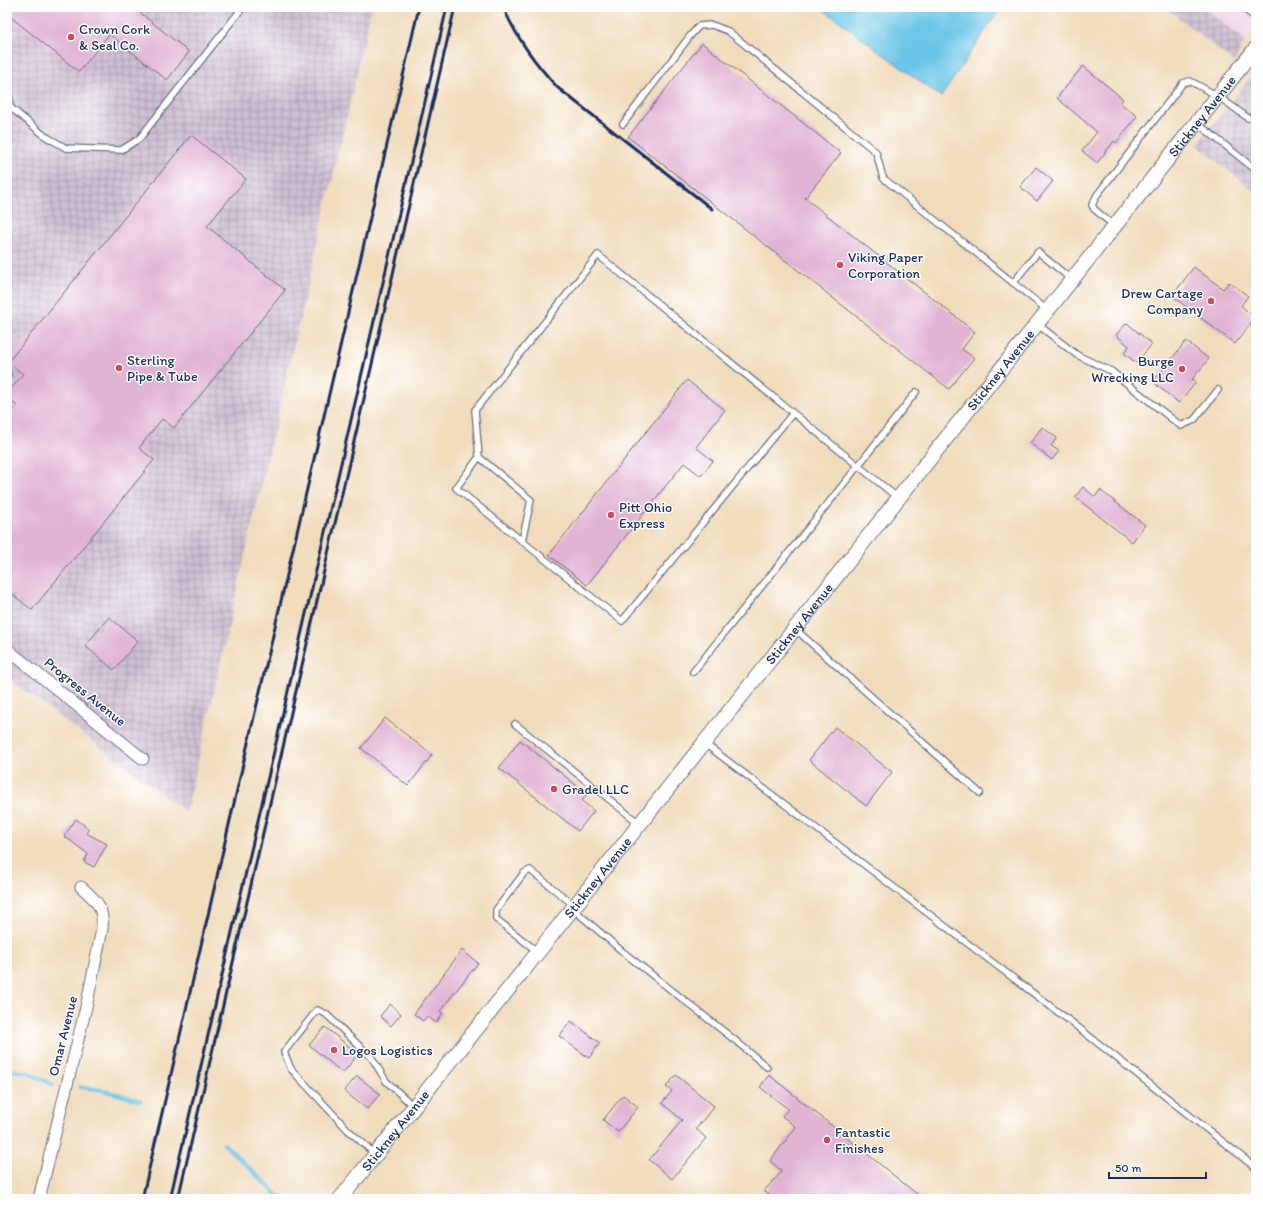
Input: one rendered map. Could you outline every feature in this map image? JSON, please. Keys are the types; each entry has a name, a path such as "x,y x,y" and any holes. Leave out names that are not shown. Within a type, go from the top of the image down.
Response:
{"street":[{"name":"Stickney Avenue","path":"340,1199 574,907 1256,48"},
{"name":"Progress Avenue","path":"7,649 143,759"},
{"name":"Omar Avenue","path":"39,1199 87,1003 102,930 100,908 96,900 81,887"}],"lane":[{"path":"7,71 10,107 45,136 66,148 121,150 139,139 243,7"},
{"path":"1242,7 1256,18"},
{"path":"623,124 699,26 712,25 728,31 876,152 883,178 1047,310"},
{"path":"1114,226 1094,209 1092,205 1102,189 1183,83 1190,81 1218,96 1248,118 1256,117"},
{"path":"1197,122 1256,170"},
{"path":"1013,283 1038,252 1072,280"},
{"path":"793,413 622,621 456,488 479,457 475,410 598,255 898,498"},
{"path":"1037,324 1077,355 1112,371 1182,426 1194,420 1218,390"},
{"path":"692,672 916,392"},
{"path":"479,457 532,500 522,541"},
{"path":"795,629 980,793"},
{"path":"516,724 640,824"},
{"path":"704,743 1075,1025 1256,1168"},
{"path":"538,952 496,920 496,910 524,873 530,870 574,907 623,952 767,1067"},
{"path":"376,1155 348,1130 290,1070 284,1052 317,1010 326,1014 372,1058 386,1081 414,1107"}],"shaded area":[{"path":"7,7 372,7 186,812 7,677"},
{"path":"1165,7 1202,7 1245,40 1234,62"},
{"path":"1202,7 1256,7 1256,26 1245,40"},
{"path":"1256,70 1256,193 1197,145"}],"water":[{"path":"820,7 1001,7 941,97"}],"building":[{"name":"Crown Cork & Seal Co.","path":"7,7 133,7 189,52 167,80 109,34 79,72 7,14"},
{"name":"Viking Paper Corporation","path":"702,43 841,153 805,198 975,332 962,349 974,358 949,389 628,137"},
{"path":"1083,66 1123,99 1120,103 1137,116 1116,143 1114,141 1097,163 1082,151 1097,132 1057,98"},
{"name":"Sterling Pipe & Tube","path":"191,135 246,179 207,226 285,290 174,428 162,419 139,448 154,460 32,610 7,590 7,418 17,406 7,398 7,394 23,374 8,362"},
{"path":"1036,167 1053,181 1037,201 1020,187"},
{"name":"Drew Cartage Company","path":"1194,267 1223,289 1229,282 1248,296 1241,306 1255,318 1235,344 1172,296"},
{"path":"1127,323 1152,344 1136,363 1124,353 1129,346 1116,335"},
{"name":"Burge Wrecking LLC","path":"1186,341 1209,359 1192,379 1196,382 1179,403 1153,382"},
{"name":"Pitt Ohio Express","path":"687,380 725,410 696,447 713,461 701,476 684,463 587,585 549,555"},
{"path":"1042,427 1057,438 1051,446 1059,451 1052,460 1030,443"},
{"path":"1083,487 1095,497 1100,490 1145,525 1132,542 1075,497"},
{"path":"109,617 138,641 114,670 85,646"},
{"path":"385,718 432,755 408,786 361,748"},
{"path":"835,727 892,772 866,806 809,760"},
{"name":"Gradel LLC","path":"520,740 587,794 582,801 594,811 578,831 499,768"},
{"path":"76,819 89,829 86,833 107,844 94,867 84,862 88,854 64,836"},
{"path":"462,950 478,963 440,1011 443,1013 436,1023 427,1016 423,1021 414,1014"},
{"path":"390,1004 401,1014 391,1026 380,1016"},
{"path":"571,1021 600,1043 589,1058 559,1036"},
{"name":"Logos Logistics","path":"325,1027 358,1054 343,1073 309,1045"},
{"path":"676,1075 714,1106 696,1129 706,1138 672,1179 649,1160 682,1120 662,1103 672,1091 666,1087"},
{"name":"Fantastic Finishes","path":"769,1075 923,1199 774,1199 764,1191 782,1171 770,1161 796,1127 782,1116 788,1109 760,1087"},
{"name":"Logos Logistics","path":"357,1076 380,1094 367,1109 344,1091"},
{"path":"623,1095 638,1107 618,1132 603,1120"}],"waterway":[{"path":"7,1070 27,1072 53,1085"},
{"path":"80,1087 102,1090 142,1101"},
{"path":"224,1144 282,1199"}],"railway":[{"path":"142,1199 419,7"},
{"path":"170,1199 447,7"},
{"path":"178,1199 455,7"},
{"path":"503,7 527,50 558,88 712,209"}],"place":[{"name":"Crown Cork & Seal Co.","path":"71,37"},
{"name":"Viking Paper Corporation","path":"840,265"},
{"name":"Drew Cartage Company","path":"1211,301"},
{"name":"Sterling Pipe & Tube","path":"119,368"},
{"name":"Burge Wrecking LLC","path":"1182,369"},
{"name":"Pitt Ohio Express","path":"611,515"},
{"name":"Gradel LLC","path":"554,789"},
{"name":"Logos Logistics","path":"334,1050"},
{"name":"Fantastic Finishes","path":"827,1140"}]}
